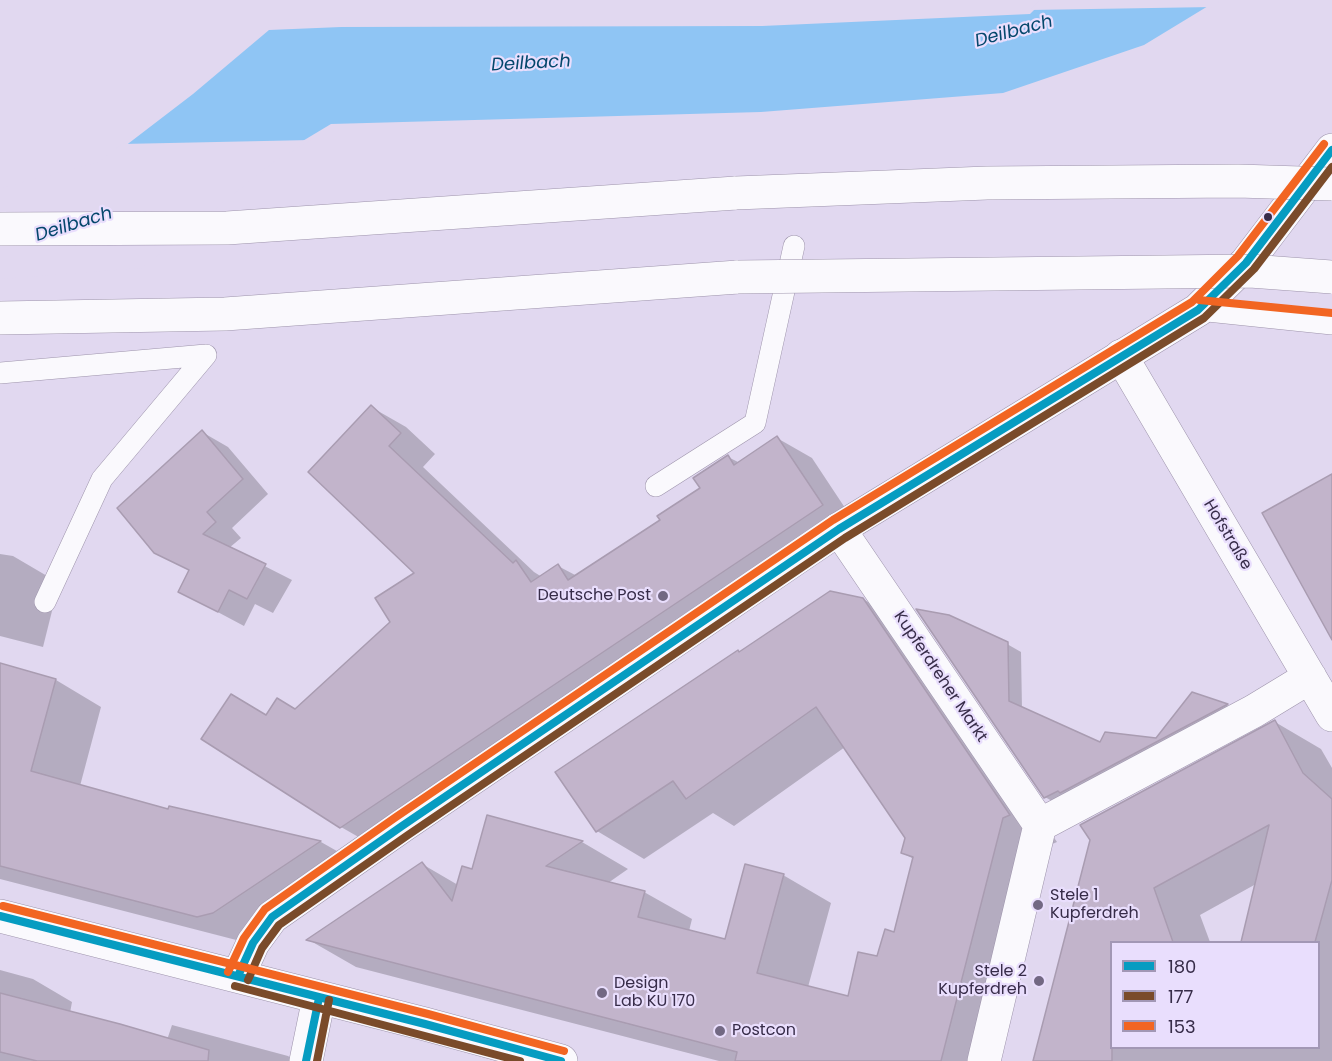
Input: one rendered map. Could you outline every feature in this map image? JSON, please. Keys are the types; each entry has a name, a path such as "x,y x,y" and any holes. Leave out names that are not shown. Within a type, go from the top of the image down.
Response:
{"main road":[{"path":"238,976 253,942 272,917 402,826 839,529 1198,310 1246,263 1332,150"},
{"path":"0,229 227,228 736,193 987,183 1238,181 1332,183"},
{"path":"0,318 225,314 738,277 1250,271 1332,277"},
{"name":"Hofstraße","path":"1121,356 1332,715"},
{"name":"Kupferdreher Markt","path":"839,529 1040,825"},
{"path":"984,1061 1040,825 1254,711 1310,677"},
{"path":"0,916 561,1061"},
{"path":"306,1061 319,998"}],"lane":[{"path":"656,486 755,423 794,246"},
{"path":"1198,310 1332,324"},
{"path":"0,373 206,355 102,479 45,603"}],"water":[{"name":"Deilbach","path":"1044,0 1218,0 1144,45 1003,93 761,112 331,124 271,160 99,166 193,94 269,30 341,27 762,26 1030,14"}],"pier":[{"path":"1040,0 1221,0 1213,7 1030,10"},
{"path":"311,140 272,163 142,268 0,279 0,188 97,163 122,144"}],"building":[{"path":"371,405 401,433 389,446 513,563 516,560 531,582 558,564 568,580 660,520 657,516 700,488 693,478 728,455 734,465 777,436 823,505 340,828 201,739 231,694 266,715 277,698 295,709 390,622 375,598 414,573 308,472"},
{"path":"202,430 243,479 207,512 216,522 203,534 266,564 247,599 229,590 218,612 178,592 189,570 154,553 117,508"},
{"path":"1332,474 1332,640 1262,513"},
{"path":"830,591 863,598 1010,815 1003,818 941,1061 735,1061 737,1052 306,940 422,862 452,901 462,866 472,869 487,815 583,841 546,866 645,891 638,917 725,939 745,864 784,874 757,973 848,996 858,952 877,956 885,929 894,932 913,857 901,853 905,838 816,707 686,799 673,781 596,832 555,772"},
{"path":"916,609 949,615 1008,642 1009,701 1100,742 1105,732 1156,738 1192,692 1228,704 1060,793 1058,791 1044,798"},
{"path":"0,663 56,679 31,771 168,809 169,806 321,841 213,913 197,917 0,866"},
{"path":"1275,720 1303,773 1332,799 1332,880 1315,941 1241,941 1269,825 1154,888 1173,941 1110,941 1112,1061 1033,1061 1090,840 1080,825"},
{"path":"0,993 209,1050 208,1061 37,1061 0,1052"}],"transit line":[{"name":"153","path":"228,972 244,938 265,909 396,817 833,520 1192,302 1238,256 1324,144"},
{"name":"180","path":"238,976 253,943 272,917 402,826 839,529 1198,310 1246,263 1332,150"},
{"name":"177","path":"248,980 262,948 279,925 408,835 845,538 1204,318 1254,269 1332,167"},
{"name":"153","path":"1199,300 1332,313"},
{"name":"153","path":"3,906 564,1051"},
{"name":"180","path":"0,916 561,1061"},
{"name":"177","path":"235,986 520,1061"},
{"name":"180","path":"306,1061 319,998"},
{"name":"177","path":"317,1061 329,1000"}],"place":[{"name":"Deutsche Post","path":"663,596"},
{"name":"Stele 1 Kupferdreh","path":"1038,905"},
{"name":"Stele 2 Kupferdreh","path":"1039,981"},
{"name":"Design Lab KU 170","path":"602,993"},
{"name":"Postcon","path":"720,1031"}]}
